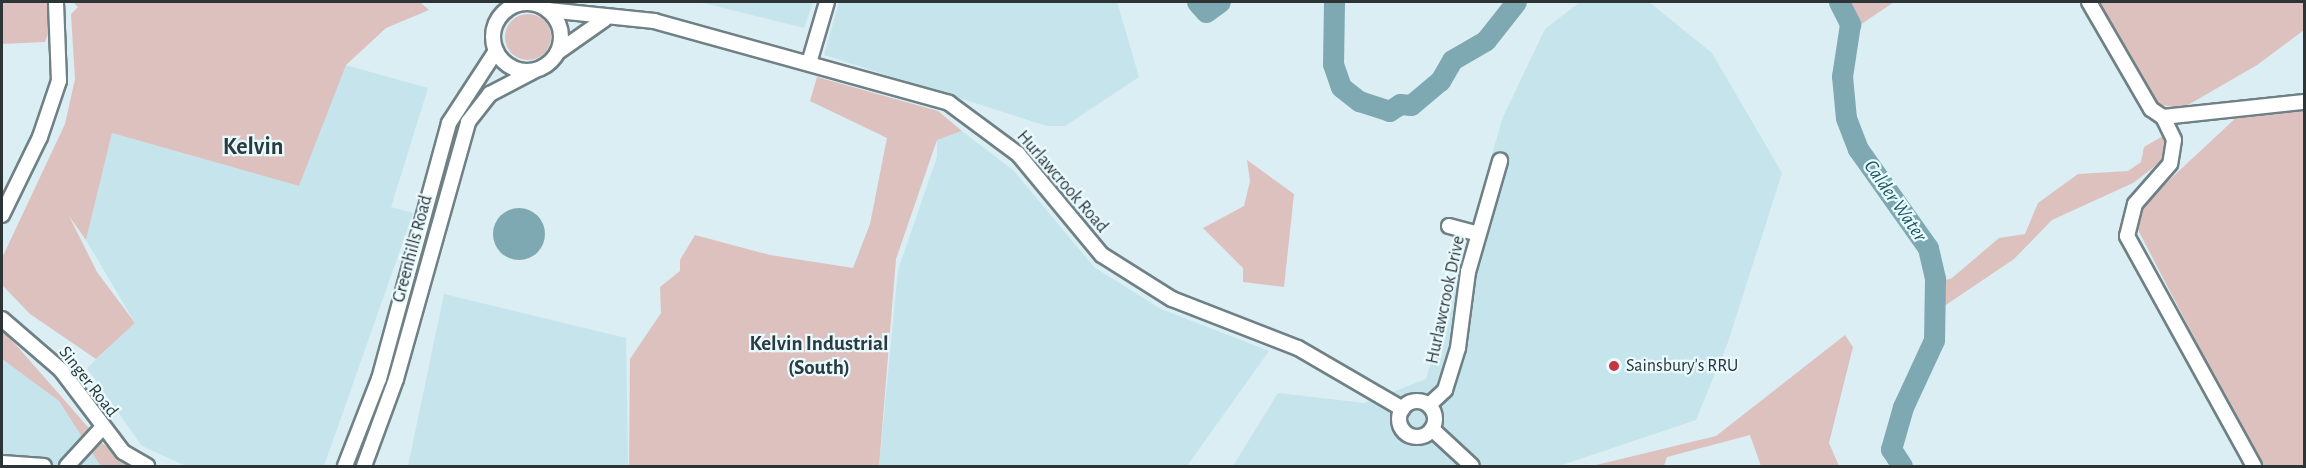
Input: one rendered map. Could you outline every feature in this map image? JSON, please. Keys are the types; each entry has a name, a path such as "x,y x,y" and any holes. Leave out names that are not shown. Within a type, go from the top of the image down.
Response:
{"street":[{"path":"2,215 40,137 59,81 56,2"},
{"path":"809,63 827,2"},
{"path":"2089,2 2151,109 2163,117 2174,140 2170,164 2135,204 2127,236 2254,466"},
{"path":"558,52 560,29 539,5 502,8 494,30 496,51 516,69 534,71 605,19"},
{"name":"Hurlawcrook Road","path":"539,5 605,19 654,21 809,63 969,114 1018,154 1102,255 1172,299 1298,348 1402,409"},
{"name":"Greenhills Road","path":"345,466 379,379 449,123 496,51"},
{"name":"Greenhills Road","path":"364,466 393,388 468,122 495,90 534,71"},
{"path":"2163,117 2304,102"},
{"name":"Hurlawcrook Drive","path":"1429,405 1445,390 1458,348 1478,234 1500,161"},
{"path":"1449,226 1478,234"},
{"name":"Singer Road","path":"2,319 61,370 102,429 123,452 147,466"},
{"path":"1412,402 1429,405 1434,414 1432,429 1424,436 1408,434 1399,420 1402,409 1412,402"},
{"path":"67,466 102,429"},
{"path":"1432,429 1472,466"},
{"path":"2,463 44,466"}],"shaded area":[{"path":"2,2 48,2 51,26 45,42 2,44"},
{"path":"73,2 420,2 429,10 386,28 346,65 299,186 112,133 86,240 69,216 97,272 135,323 96,359 30,314 2,285 2,258 65,124 75,79 71,14 78,7"},
{"path":"699,2 813,2 804,28"},
{"path":"839,2 1117,2 1139,77 1065,126 1047,126 824,55"},
{"path":"1580,2 1649,2 1712,53 1782,173 1728,342 1696,420 1559,466 1233,466 1278,393 1364,403 1426,379 1503,117 1545,29"},
{"path":"1844,2 1894,2 1860,25"},
{"path":"2099,2 2304,2 2304,30 2257,65 2181,109 2158,104"},
{"path":"528,14 537,15 544,21 550,28 550,46 544,53 537,59 528,60 519,59 512,53 506,46 505,37 506,28 512,21 519,15"},
{"path":"345,65 428,88 391,207 413,213 324,466 186,466 142,446 87,368 135,323 86,240 112,133 299,186"},
{"path":"817,77 938,111 962,131 937,140 896,259 879,466 629,466 630,359 661,313 660,287 680,271 680,260 695,235 770,255 853,268 870,224 887,138 810,101"},
{"path":"2304,98 2304,465 2261,466 2136,226 2138,209 2239,115"},
{"path":"962,131 1014,171 1094,267 1161,309 1269,351 1187,466 879,466 898,270 937,157 937,140"},
{"path":"2163,136 2168,141 2165,156 2154,167 2133,183 2052,220 2014,259 1937,311 1935,284 1952,278 1999,238 2025,234 2038,203 2078,174 2128,171 2141,162 2144,147"},
{"path":"1247,160 1294,194 1284,287 1243,282 1243,268 1203,228 1244,206 1250,181"},
{"path":"519,208 533,212 541,220 545,234 541,248 533,256 519,260 505,256 497,248 493,234 497,220 505,212"},
{"path":"444,294 626,338 628,466 408,466"},
{"path":"2,329 102,443 131,466 100,465 59,401 2,359"},
{"path":"1845,335 1853,347 1829,443 1839,466 1761,466 1750,435 1667,457 1664,466 1592,466 1716,436"},
{"path":"2,359 59,401 102,466 2,466"}],"waterway":[{"name":"Calder Water","path":"1197,2 1206,12 1220,2"},
{"name":"Calder Water","path":"1334,2 1333,64 1341,87 1359,101 1389,111 1400,104 1411,105 1440,81 1452,60 1486,40 1516,2"},
{"name":"Calder Water","path":"1839,2 1850,24 1842,76 1846,118 1858,149 1928,248 1935,279 1934,340 1903,407 1891,449 1902,466"}],"place":[{"name":"Sainsbury's RRU","path":"1614,366"}],"district":[{"name":"Kelvin","path":"253,148"},
{"name":"Kelvin Industrial (South)","path":"819,356"}]}
